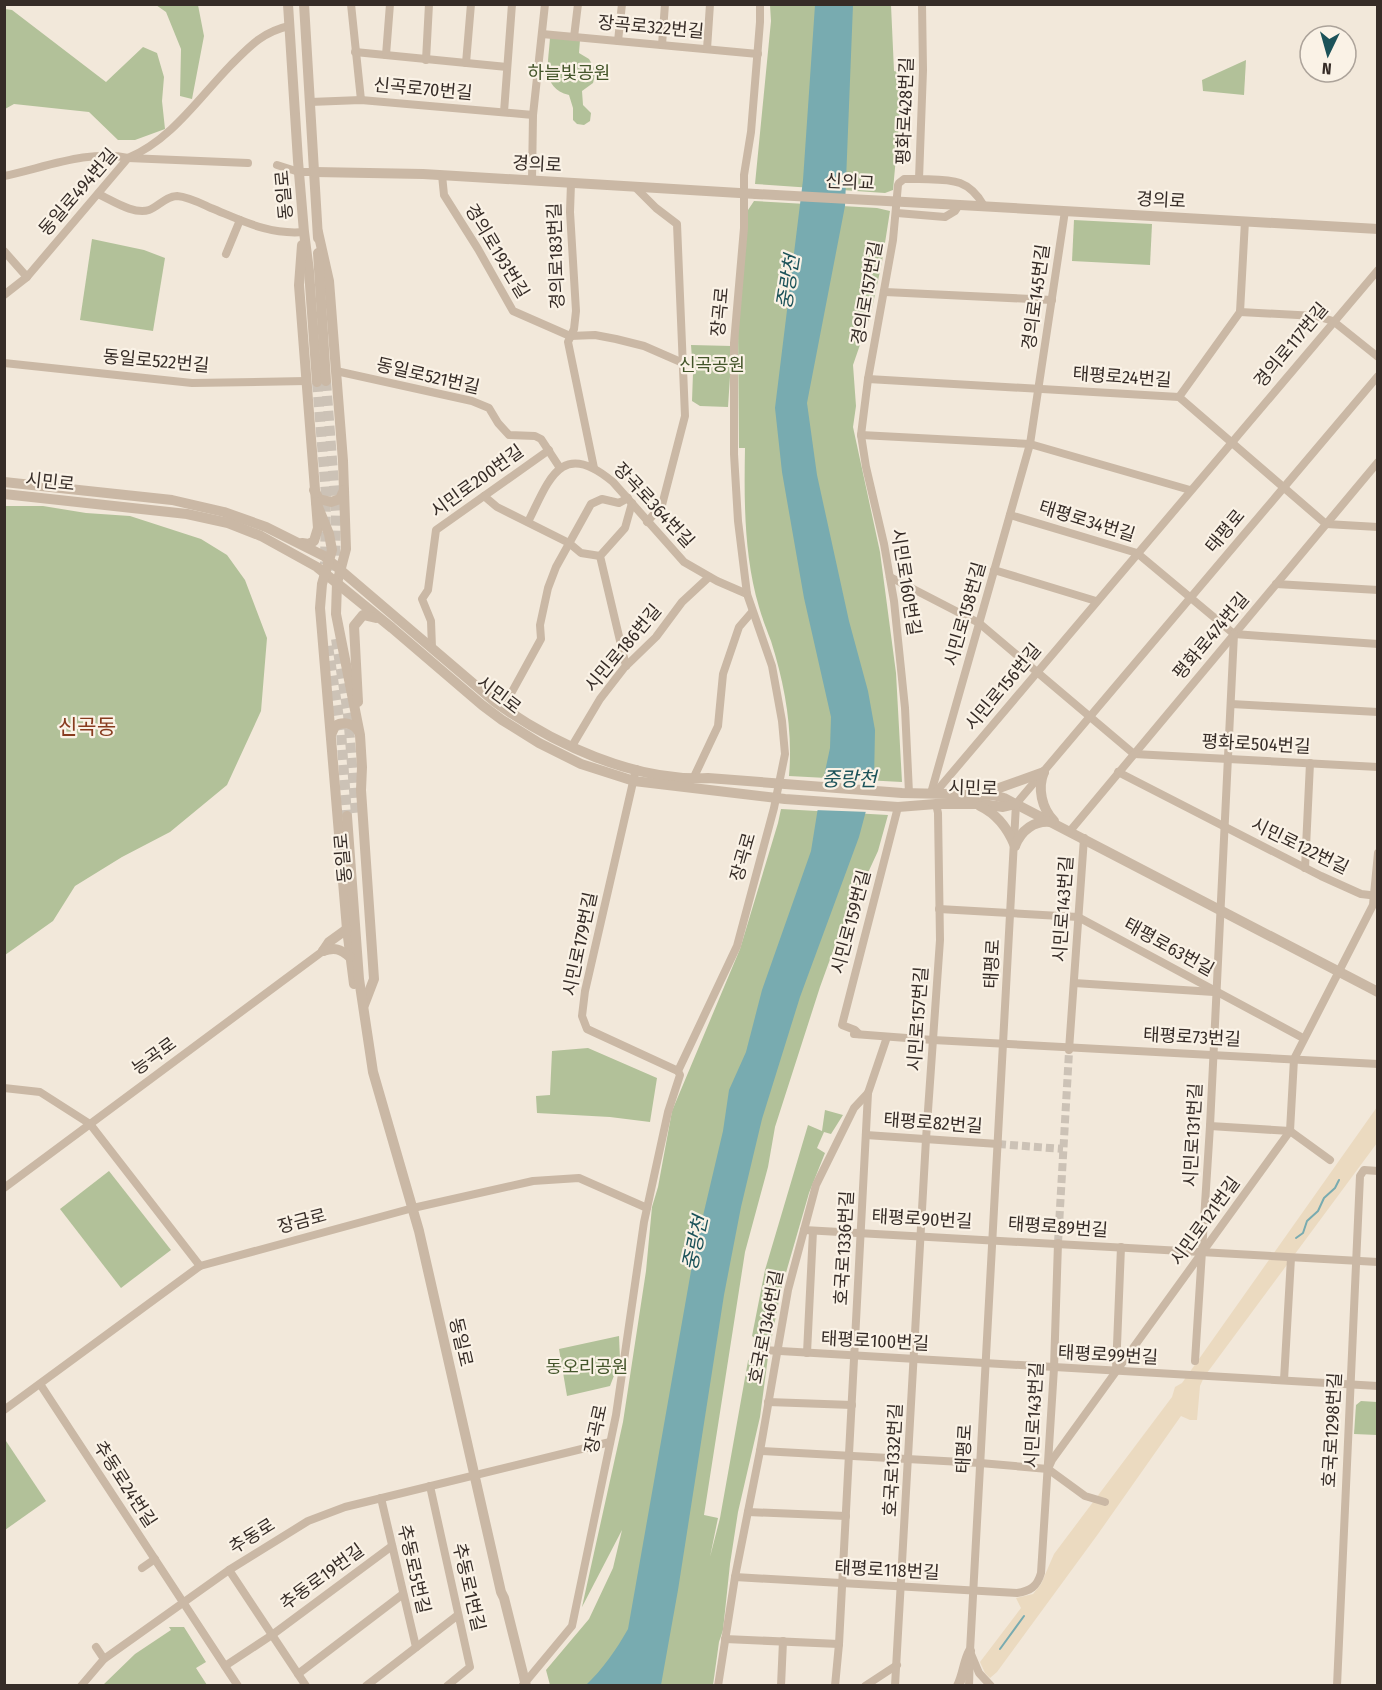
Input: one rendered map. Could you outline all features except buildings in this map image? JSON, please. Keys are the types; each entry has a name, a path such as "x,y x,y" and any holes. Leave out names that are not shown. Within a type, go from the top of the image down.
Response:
{"street":[{"name":"동일로","path":"288,4 303,232 299,261 299,285 316,381"},
{"name":"동일로","path":"304,4 318,232 316,381"},
{"path":"351,4 361,100"},
{"path":"386,55 390,4"},
{"path":"426,60 429,4"},
{"path":"466,63 471,4"},
{"path":"504,112 512,4"},
{"path":"532,180 533,115 545,4"},
{"path":"574,37 578,4"},
{"path":"618,41 622,4"},
{"path":"662,45 665,4"},
{"path":"707,49 710,4"},
{"name":"장곡로","path":"525,1685 572,1626 616,1415 647,1208 669,1112 680,1076 678,1071 737,946 781,798 785,754 782,721 772,666 747,594 738,521 734,454 734,350 744,228 744,175 751,132 760,4"},
{"name":"평화로428번길","path":"922,4 923,70 919,179 958,182 969,186 984,206"},
{"name":"동일로494번길","path":"4,295 27,277 128,158 145,151 166,135 248,47 267,33 289,26"},
{"name":"장곡로322번길","path":"542,34 758,54"},
{"path":"355,52 507,67"},
{"name":"신곡로70번길","path":"310,102 361,100 533,115"},
{"path":"4,176 113,154 128,158 248,163"},
{"path":"278,165 299,172 315,172"},
{"name":"경의로","path":"315,172 442,175 756,194"},
{"name":"경의로193번길","path":"442,175 444,195 513,311 570,336 594,335 616,339 644,346 683,363"},
{"name":"경의로157번길","path":"868,379 885,292 897,213 899,183 904,179 919,179"},
{"name":"경의로183번길","path":"571,183 570,212 576,311 574,329 568,342 594,468"},
{"path":"635,186 656,208 677,224 685,416 662,505 647,522"},
{"path":"98,194 116,201 128,210 148,211 173,196 188,198 240,220 283,234 303,232"},
{"name":"신의교","path":"756,194 942,204"},
{"name":"경의로","path":"942,204 1377,229"},
{"path":"897,213 945,217 955,212 959,205"},
{"name":"경의로145번길","path":"1040,388 1065,211"},
{"path":"226,254 240,220"},
{"path":"1179,397 1240,312 1245,221"},
{"path":"318,232 329,281 344,488 346,549 337,583 335,606 360,735"},
{"path":"4,251 27,277"},
{"name":"경의로117번길","path":"1231,442 1377,270"},
{"path":"885,292 1052,300"},
{"path":"1240,312 1316,316 1333,321 1377,357"},
{"name":"동일로522번길","path":"4,363 192,383 316,381"},
{"name":"동일로521번길","path":"336,371 472,400 489,408 509,435 535,436 541,439 549,450"},
{"name":"태평로","path":"969,1686 969,1651 1017,804 1377,376"},
{"name":"태평로24번길","path":"868,379 1179,397 1326,524"},
{"name":"시민로160번길","path":"868,379 861,435 890,577 905,708 905,793"},
{"path":"293,540 307,544 316,540 318,528 315,496 316,381"},
{"name":"시민로158번길","path":"934,797 979,622 1030,444 1040,388"},
{"path":"861,435 1030,444 1190,490"},
{"name":"시민로156번길","path":"934,797 1231,442"},
{"path":"528,522 550,477 560,468 549,450"},
{"name":"시민로200번길","path":"432,648 431,621 422,599 428,590 436,530 549,450"},
{"name":"평화로474번길","path":"1070,831 1377,462"},
{"name":"장곡로364번길","path":"560,468 582,463 594,468 613,482 684,562 709,577 747,594"},
{"name":"시민로","path":"4,482 193,504 241,518 293,540 319,553 503,708 561,743 636,769 693,778 934,797 978,800 998,796 1084,838 1377,992"},
{"path":"315,496 331,502 340,499 344,488"},
{"name":"시민로","path":"4,494 174,512 240,527 274,542 309,561 502,720 539,743 581,764 634,782 781,798 898,807 934,797"},
{"path":"315,496 331,542 330,562 321,587 330,737 350,957 357,997 364,1006"},
{"path":"484,496 497,507 569,543 581,553 600,556"},
{"path":"503,708 541,639 540,625 548,588 556,567 591,504 602,499 619,503 630,501 625,528 600,556"},
{"name":"태평로34번길","path":"1010,515 1137,553 1234,634"},
{"path":"1326,524 1377,528"},
{"path":"600,556 626,666"},
{"path":"994,570 1096,602"},
{"name":"시민로186번길","path":"572,746 600,699 626,666 656,637 682,602 709,577"},
{"path":"890,577 979,622 1134,754"},
{"path":"1276,584 1377,590"},
{"path":"693,778 718,726 723,674 739,627 752,612"},
{"path":"364,1006 374,979 361,796 362,767 354,626 359,619 367,615 392,628"},
{"path":"1234,634 1377,644"},
{"name":"시민로131번길","path":"1195,1361 1222,910 1234,634"},
{"path":"1231,704 1377,712"},
{"path":"330,737 335,726 342,723 355,727 360,735"},
{"name":"평화로504번길","path":"1134,754 1377,767"},
{"path":"1305,868 1310,763"},
{"name":"시민로179번길","path":"636,769 585,991 582,1016 587,1029 678,1071"},
{"path":"1015,846 1010,834 994,814 978,800 1044,771"},
{"path":"1044,771 1041,779 1041,792 1047,813 1056,824"},
{"name":"시민로122번길","path":"1119,772 1305,868 1361,894 1376,896"},
{"name":"시민로157번길","path":"921,1236 940,940 938,813 934,797"},
{"name":"시민로159번길","path":"857,1034 855,1030 842,1024 898,807"},
{"name":"동일로","path":"351,816 369,979 364,1006 373,1072 413,1208 501,1592 525,1685"},
{"path":"1015,846 1024,831 1035,824 1047,822 1056,824"},
{"name":"시민로143번길","path":"1069,1049 1084,838"},
{"name":"시민로122번길","path":"1339,972 1373,906 1376,896 1377,853"},
{"name":"태평로63번길","path":"939,909 1078,917 1303,1038"},
{"path":"323,951 329,942 347,929"},
{"path":"323,951 332,948 341,950 350,957"},
{"name":"능곡로","path":"4,1188 323,951"},
{"path":"1290,1131 1294,1059 1339,972"},
{"name":"시민로143번길","path":"1074,983 1217,993"},
{"name":"태평로73번길","path":"857,1034 1069,1049 1214,1054 1377,1064"},
{"name":"호국로1346번길","path":"718,1686 735,1577 788,1290 808,1231 816,1185 854,1108 868,1093 887,1037"},
{"path":"4,1088 40,1092 90,1124 200,1266"},
{"name":"호국로1336번길","path":"835,1686 868,1093"},
{"path":"1210,1126 1290,1131 1330,1160"},
{"name":"시민로121번길","path":"1048,1469 1052,1460 1290,1131"},
{"name":"태평로82번길","path":"866,1135 998,1144"},
{"name":"호국로1298번길","path":"1337,1686 1360,1176 1364,1170 1377,1171"},
{"name":"장금로","path":"4,1410 200,1266 413,1208 533,1181 579,1179 647,1208"},
{"path":"807,1353 808,1231"},
{"name":"태평로90번길","path":"808,1231 993,1239"},
{"name":"호국로1332번길","path":"895,1686 921,1236"},
{"name":"태평로89번길","path":"993,1239 1377,1262"},
{"name":"시민로143번길","path":"1035,1586 1041,1573 1048,1469 1058,1243"},
{"name":"태평로89번길","path":"1116,1371 1121,1247"},
{"path":"1284,1380 1291,1258"},
{"name":"태평로100번길","path":"763,1350 986,1364"},
{"name":"태평로99번길","path":"986,1364 1377,1386"},
{"name":"추동로24번길","path":"40,1384 238,1686"},
{"path":"768,1402 852,1406"},
{"name":"추동로","path":"81,1686 104,1659 183,1601 308,1521 345,1507 610,1442"},
{"path":"760,1451 1048,1469 1085,1496 1105,1502"},
{"name":"추동로1번길","path":"430,1486 470,1667 447,1686"},
{"name":"추동로5번길","path":"381,1498 416,1647"},
{"path":"748,1512 846,1516"},
{"name":"추동로19번길","path":"225,1666 272,1635 392,1546"},
{"path":"142,1568 155,1559"},
{"name":"추동로19번길","path":"229,1570 306,1686"},
{"name":"태평로118번길","path":"735,1577 1017,1593 1027,1592 1035,1586"},
{"path":"298,1674 403,1594"},
{"name":"추동로5번길","path":"366,1686 458,1615"},
{"path":"725,1639 839,1644"},
{"path":"781,1686 783,1641"},
{"path":"96,1647 104,1659"},
{"path":"958,1686 969,1651"},
{"path":"969,1651 979,1673 991,1686"},
{"path":"865,1686 897,1665"}],"green space":[{"path":"156,5 198,5 204,36 192,99 180,96 181,49 166,12"},
{"path":"770,5 891,5 894,71 901,73 893,190 885,193 755,184 771,21"},
{"path":"5,9 12,10 106,82 143,47 157,53 164,77 162,101 165,129 135,140 118,140 89,112 14,104 5,109"},
{"name":"하늘빛공원","path":"550,37 580,40 579,53 589,59 596,71 593,83 582,91 583,105 591,113 590,121 584,125 577,124 573,120 573,108 569,95 560,91 550,80 548,64"},
{"path":"1246,60 1244,95 1203,91 1202,80"},
{"path":"754,201 877,208 890,211 871,313 853,365 856,406 853,427 880,552 896,673 902,782 789,776 790,742 787,708 776,658 759,607 750,568 745,508 745,448 739,448 738,326 748,210"},
{"path":"1074,220 1152,224 1150,265 1072,261"},
{"path":"92,239 144,250 165,258 153,331 80,320"},
{"name":"신곡공원","path":"691,345 732,346 728,407 700,406 692,401"},
{"path":"5,506 43,506 86,513 130,516 201,539 227,555 245,580 267,638 261,711 227,785 170,832 122,857 75,886 53,921 5,955"},
{"path":"781,809 888,815 878,851 866,877 859,879 820,987 775,1127 768,1167 745,1252 704,1515 718,1518 710,1557 720,1518 748,1361 760,1355 765,1345 752,1336 765,1270 808,1125 822,1131 825,1110 843,1115 831,1134 824,1132 817,1148 825,1153 809,1193 781,1290 768,1357 760,1417 738,1512 723,1630 713,1685 550,1685 546,1670 589,1619 613,1568 622,1530 582,1607 623,1422 646,1271 652,1207 672,1111 740,949"},
{"path":"588,1048 657,1078 650,1122 610,1117 537,1113 536,1096 550,1095 552,1051"},
{"path":"109,1171 171,1250 121,1288 60,1209"},
{"name":"동오리공원","path":"619,1336 620,1360 610,1386 567,1396 559,1349"},
{"path":"1361,1401 1377,1402 1377,1435 1354,1434 1356,1405"},
{"path":"4,1438 46,1501 5,1530 4,1530"},
{"path":"169,1627 184,1627 206,1662 196,1668 207,1685 103,1685 135,1654 171,1630"}],"shaded area":[{"path":"1377,1107 1377,1143 1204,1377 1200,1386 1197,1420 1181,1416 1098,1534 997,1672 990,1678 980,1662 1021,1608 1016,1598 1033,1594 1041,1584 1054,1554 1172,1397 1175,1387 1182,1383"}],"water":[{"name":"중랑천","path":"815,5 853,5 845,206 807,403 817,475 849,621 868,691 875,730 874,781 859,837 800,997 762,1119 741,1207 724,1295 661,1685 585,1686 609,1659 628,1629 694,1254 723,1131 729,1090 746,1052 762,990 811,851 830,748 831,717 804,598 782,472 775,408 803,180"}],"pier":[{"path":"820,778 877,781 869,812 814,810"}],"waterway":[{"path":"1296,1238 1303,1233 1307,1221 1318,1211 1324,1198 1335,1188 1339,1180"},
{"path":"1000,1649 1024,1616"}],"tunnel":[{"path":"326,381 336,511 335,573"},
{"path":"317,382 326,495 325,564"},
{"path":"336,639 348,714 356,815"},
{"path":"328,646 341,731 347,816"},
{"path":"1058,1243 1069,1052"},
{"path":"998,1144 1063,1149"}],"district":[{"name":"신곡동","path":"87,727"}]}
